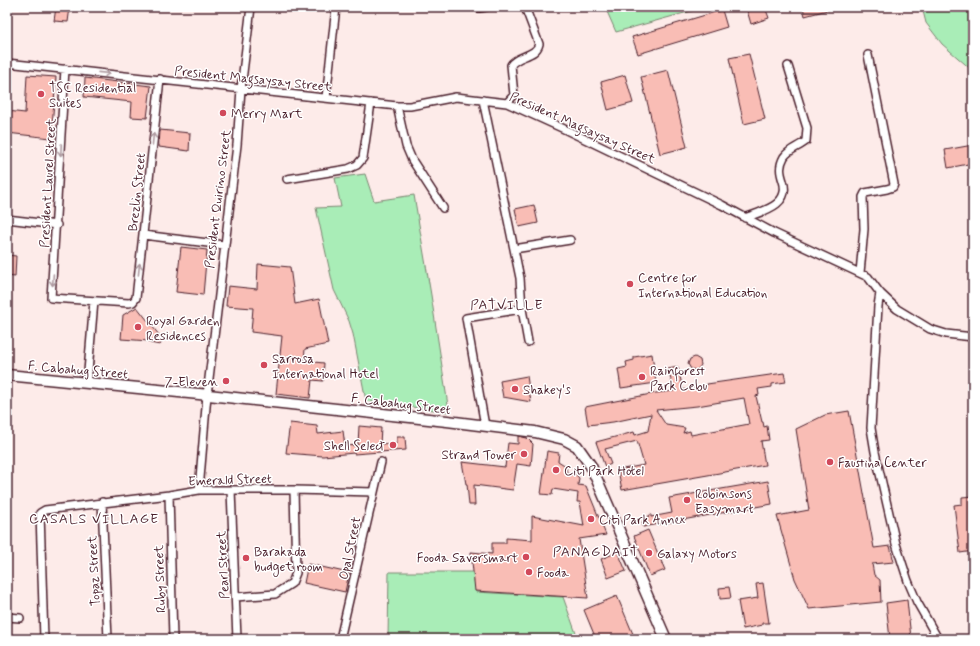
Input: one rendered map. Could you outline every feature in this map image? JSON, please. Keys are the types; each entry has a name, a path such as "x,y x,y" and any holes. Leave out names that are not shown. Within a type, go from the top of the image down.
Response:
{"main road":[{"name":"F. Cabahug Street","path":"7,375 207,394 535,432 564,439 576,446 591,466 666,639"}],"street":[{"name":"President Quirino Street","path":"199,490 207,394 237,144 241,89 251,7"},
{"path":"326,98 336,7"},
{"path":"479,8 486,7"},
{"path":"507,103 514,95 511,65 516,60 536,50 538,44 525,7"},
{"path":"860,273 864,229 863,197 866,193 891,188 894,184 868,55"},
{"name":"President Magsaysay Street","path":"7,63 397,106 410,106 456,97 507,103 722,205 774,234 868,276 880,293 898,309 930,328 946,334 973,337"},
{"path":"745,218 777,204 782,198 785,194 785,188 780,166 784,156 790,150 800,146 806,141 807,128 788,66"},
{"name":"President Laurel Street","path":"65,69 57,225 51,298 94,301"},
{"name":"Brezlin Street","path":"94,301 129,304 136,298 160,79"},
{"path":"483,100 520,278 522,309 528,342"},
{"path":"287,179 348,169 357,165 362,158 371,103"},
{"path":"397,106 406,146 412,160 443,208"},
{"path":"7,219 57,225"},
{"path":"143,235 224,245"},
{"path":"514,249 570,240"},
{"path":"880,293 871,428 896,544 908,581 937,638 928,639"},
{"path":"87,383 94,301"},
{"path":"485,426 466,318 522,309"},
{"name":"Opal Street","path":"340,639 381,462"},
{"name":"Emerald Street","path":"44,639 40,513 45,510 199,490 374,492"},
{"name":"Pearl Street","path":"231,490 237,639"},
{"path":"236,597 275,594 292,583 296,573 294,490"},
{"name":"Ruby Street","path":"169,495 173,639"},
{"name":"Topaz Street","path":"102,502 108,639"},
{"path":"7,617 20,618"}],"green space":[{"path":"605,7 706,7 616,32"},
{"path":"922,7 973,7 973,71 942,44 926,23"},
{"path":"365,174 374,201 414,195 449,412 366,401 353,334 349,321 334,290 316,208 341,207 335,178"},
{"path":"389,572 473,572 476,592 563,597 578,639 388,639"}],"building":[{"path":"56,7 70,7 68,22 54,21"},
{"path":"746,7 765,7 769,18 751,24"},
{"path":"803,7 831,7 831,9 805,16"},
{"path":"722,10 727,27 638,54 632,37"},
{"path":"749,54 765,119 744,124 729,58"},
{"path":"668,70 687,147 660,154 641,77"},
{"path":"27,75 56,77 51,138 7,133 7,111 25,113"},
{"path":"625,75 633,103 608,110 601,82"},
{"path":"85,78 151,86 147,118 131,117 132,102 84,97"},
{"path":"160,130 190,133 189,151 159,147"},
{"path":"973,145 973,163 948,168 945,150"},
{"path":"534,205 538,223 519,227 515,209"},
{"path":"181,247 207,250 203,295 176,292"},
{"path":"7,255 16,256 15,277 7,276"},
{"path":"258,264 290,267 295,304 319,299 328,344 305,349 304,361 324,363 323,381 312,380 310,398 276,394 282,336 251,332 253,308 226,306 228,286 257,289"},
{"name":"Royal Garden Residences","path":"137,307 163,340 160,345 150,343 149,341 121,339 123,315"},
{"name":"Rainforest Park Cebu","path":"652,354 656,383 621,388 618,369 627,367 626,362 634,360 634,357"},
{"path":"695,357 700,360 701,365 697,370 691,369 688,364 690,359"},
{"path":"678,367 683,390 707,384 784,373 786,382 772,384 772,387 758,389 759,395 756,396 762,422 764,427 767,426 769,440 761,441 765,465 622,490 618,470 644,465 637,441 605,449 611,464 605,467 596,442 634,432 635,435 648,431 651,414 613,422 588,425 585,407 656,393 674,391 668,369","holes":["744,398 749,424 691,435 690,431 683,433 685,428 666,425 656,410 697,406"]},
{"name":"Shakey's","path":"527,376 531,402 503,397 500,381"},
{"path":"849,411 874,548 890,546 894,562 872,564 874,575 880,580 881,602 809,609 795,579 777,516 809,510 796,429 825,415"},
{"path":"290,423 317,426 318,434 343,431 345,446 358,445 359,426 381,428 380,444 397,443 397,437 405,437 406,450 323,456 286,453"},
{"path":"518,436 527,438 533,444 531,466 517,464 513,490 474,485 475,505 469,505 467,484 462,462 505,467 508,443 518,444"},
{"name":"Fooda","path":"547,451 559,453 558,461 566,466 567,474 575,474 579,478 578,485 586,486 606,535 579,539 588,598 475,591 471,552 492,554 492,543 506,543 506,538 532,540 532,516 584,526 580,502 577,502 578,493 553,489 552,495 541,494"},
{"path":"768,481 772,504 643,527 642,522 651,514 651,517 672,513 669,498"},
{"path":"973,496 973,551 960,553 954,505 962,504 962,497"},
{"name":"Galaxy Motors","path":"648,530 665,570 650,576 634,536"},
{"path":"618,552 626,571 608,578 601,559"},
{"path":"308,564 349,573 345,592 304,583"},
{"path":"763,583 769,623 762,623 762,625 743,629 738,601 758,598 756,584"},
{"path":"729,587 731,598 720,599 719,588"},
{"path":"617,596 633,634 622,639 596,639 584,610"},
{"path":"907,600 911,638 890,639 886,603"}],"place":[{"name":"TSC Residential Suites","path":"41,94"},
{"name":"Merry Mart","path":"223,113"},
{"name":"Centre for International Education","path":"630,284"},
{"name":"Royal Garden Residences","path":"138,327"},
{"name":"Sarrosa International Hotel","path":"264,365"},
{"name":"Rainforest Park Cebu","path":"642,377"},
{"name":"7-Eleven","path":"226,381"},
{"name":"Shakey's","path":"515,389"},
{"name":"Shell Select","path":"393,445"},
{"name":"Strand Tower","path":"524,454"},
{"name":"Faustina Center","path":"830,462"},
{"name":"Citi Park Hotel","path":"556,470"},
{"name":"Robinsons Easymart","path":"687,500"},
{"name":"Citi Park Annex","path":"591,519"},
{"name":"Galaxy Motors","path":"649,553"},
{"name":"Fooda Saversmart","path":"526,557"},
{"name":"Barakada budget room","path":"246,558"},
{"name":"Fooda","path":"529,572"}],"district":[{"name":"PATVILLE","path":"507,304"},
{"name":"CASALS VILLAGE","path":"94,518"},
{"name":"PANAGDAIT","path":"596,551"}]}
